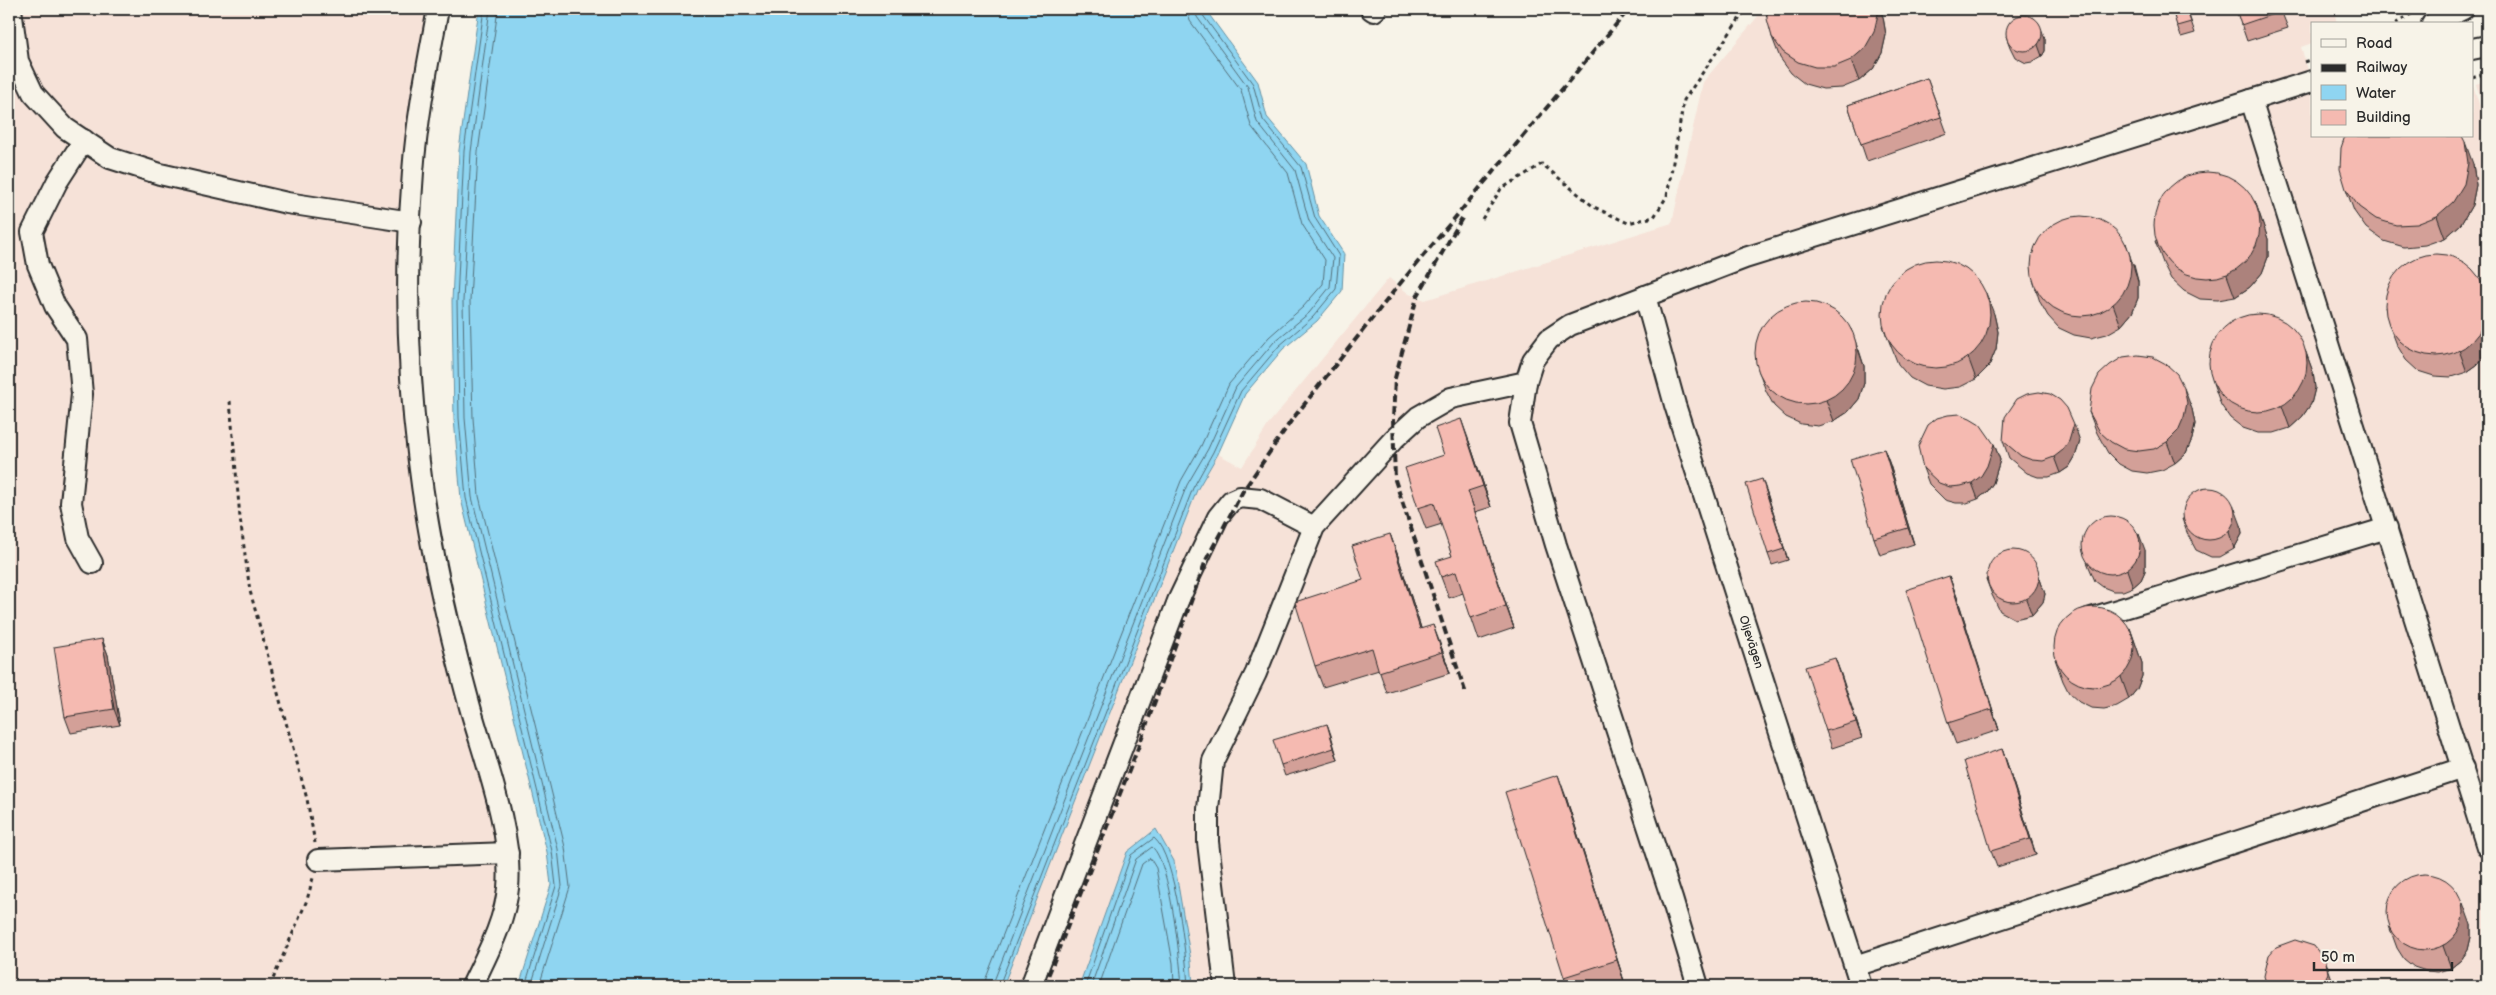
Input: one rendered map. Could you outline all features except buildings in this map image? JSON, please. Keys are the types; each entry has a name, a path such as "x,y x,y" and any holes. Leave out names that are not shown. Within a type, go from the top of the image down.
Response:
{"street":[{"path":"11,9 18,61 33,93 64,128 110,158 160,174 287,203 410,222"},
{"path":"438,9 425,82 413,171 408,278 411,380 418,461 429,538 448,626 497,805 508,854 508,890 495,934 472,986"},
{"path":"1371,9 1374,11 1376,9"},
{"path":"2436,22 2463,9"},
{"path":"2474,49 2487,46"},
{"path":"1698,986 1556,545 1520,423 1526,382 1533,360 1549,339 1570,325 1745,258 2311,81"},
{"path":"2251,100 2487,847"},
{"path":"84,140 57,182 32,232 38,265 55,306 77,339 82,394 71,503 78,538 92,563"},
{"name":"Oljevägen","path":"1645,296 1674,405 1862,986"},
{"path":"1225,986 1208,842 1208,809 1213,761 1256,673 1314,527 1394,439 1418,417 1451,398 1526,382"},
{"path":"1031,986 1178,601 1218,517 1231,501 1240,497 1260,499 1314,527"},
{"path":"2080,622 2387,528"},
{"path":"1855,966 2463,768"},
{"path":"318,860 508,854"}],"path":[{"path":"1482,219 1501,189 1542,164 1594,206 1628,223 1654,217 1667,196 1684,100 1746,9"},
{"path":"2398,22 2419,9"},
{"path":"2474,77 2487,73"},
{"path":"230,401 240,518 250,591 307,798 318,860 307,900 270,986"}],"shaded area":[{"path":"9,9 438,9 413,171 418,461 508,890 472,986 9,986"},
{"path":"1764,9 2349,9 2335,14 2337,22 2311,22 2311,43 2301,47 2311,80 2311,138 2474,138 2474,88 2487,128 2487,986 1003,986 1197,490 1218,454 1242,467 1270,422 1389,278 1409,294 1425,300 1672,223 1703,82"},
{"path":"2487,80 2487,118 2476,84"}],"water":[{"path":"479,9 1205,9 1258,82 1267,117 1306,164 1319,216 1344,254 1342,291 1317,321 1283,349 1245,394 1218,454 1197,490 1003,986 519,986 551,885 547,852 461,499 454,419 452,301 459,150"},
{"path":"1156,829 1174,861 1191,961 1193,986 1079,986 1127,852"}],"railway":[{"path":"1044,986 1138,748 1206,560 1243,491 1291,421 1398,286 1629,9"},
{"path":"1462,218 1417,297 1395,378 1393,419 1395,480 1466,694"}]}
